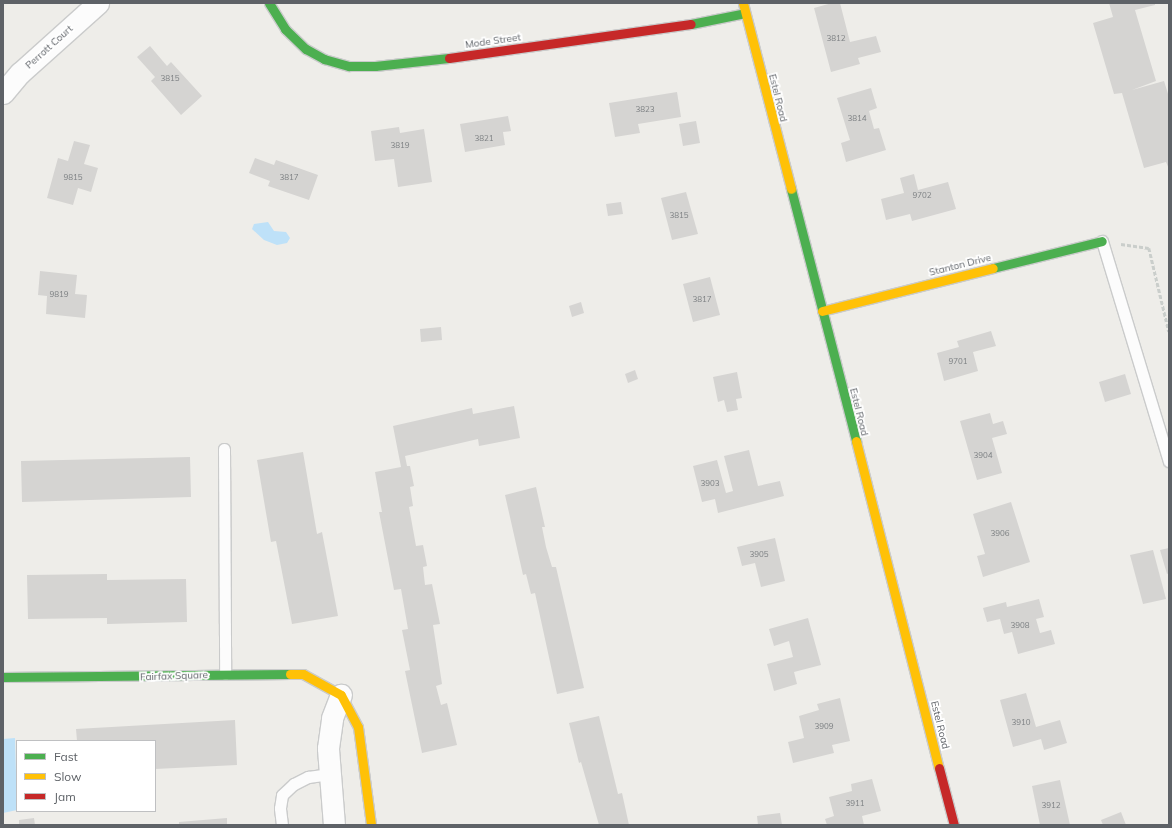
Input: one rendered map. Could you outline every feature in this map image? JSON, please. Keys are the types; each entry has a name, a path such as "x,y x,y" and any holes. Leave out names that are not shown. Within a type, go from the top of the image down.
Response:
{"street":[{"name":"Perrott Court","path":"3,93 20,73 98,3"},
{"name":"Mode Street","path":"269,3 285,30 306,49 324,59 348,66 375,66 454,57 705,22 745,14"},
{"name":"Estel Road","path":"743,3 954,825"},
{"name":"Stanton Drive","path":"822,311 1102,241"},
{"name":"Fairfax Square","path":"3,677 134,678 225,674 303,674 340,695"},
{"path":"334,825 328,748 332,718 340,695"},
{"path":"340,695 358,727 371,825"}],"lane":[{"path":"1102,241 1169,461"},
{"path":"224,449 225,674"},
{"path":"282,825 280,808 282,795 294,784 308,778 330,774"}],"path":[{"path":"1102,241 1149,248 1169,332"}],"water":[{"path":"268,222 274,231 286,232 290,238 287,243 277,245 264,240 252,229 254,224"},
{"path":"15,738 16,810 3,813 3,739"}],"building":[{"path":"832,3 840,3 850,42 876,36 881,52 858,58 860,64 831,72 814,8"},
{"path":"1109,3 1155,3 1155,5 1135,10 1156,81 1132,90 1164,81 1169,97 1169,169 1166,162 1144,168 1122,93 1114,94 1093,23 1113,17"},
{"path":"150,46 167,66 171,62 202,96 181,115 151,81 155,77 137,57"},
{"path":"871,88 877,108 869,111 874,129 879,128 886,150 846,162 841,143 850,140 837,98"},
{"path":"677,92 681,117 638,124 640,133 615,137 609,103"},
{"path":"508,116 511,131 503,132 505,145 465,152 460,124"},
{"path":"696,121 700,143 683,146 679,124"},
{"path":"399,127 400,133 424,129 432,182 398,187 394,159 375,161 371,131"},
{"path":"74,141 90,145 84,164 98,168 91,192 78,188 73,205 47,198 58,158 68,161"},
{"path":"255,158 274,165 276,160 318,175 309,200 268,186 270,181 249,173"},
{"path":"914,174 918,190 948,182 956,209 912,221 910,214 886,220 881,199 904,193 900,178"},
{"path":"686,192 698,234 672,240 661,198"},
{"path":"621,202 623,214 608,216 606,204"},
{"path":"40,271 77,275 75,294 87,295 85,318 46,314 47,296 38,295"},
{"path":"710,277 720,315 693,322 683,284"},
{"path":"581,302 584,313 572,317 569,306"},
{"path":"441,327 442,340 421,342 420,329"},
{"path":"991,331 996,346 973,352 978,371 944,381 937,353 959,347 957,341"},
{"path":"635,370 638,379 628,383 625,374"},
{"path":"737,372 742,398 736,399 738,410 727,412 724,400 718,402 713,377"},
{"path":"1125,374 1131,394 1105,402 1099,382"},
{"path":"514,406 520,438 479,446 478,439 405,456 407,466 410,466 414,486 410,487 413,506 409,507 416,546 423,545 427,566 423,567 425,585 432,584 440,624 433,625 442,684 436,686 441,705 447,703 457,745 422,753 405,671 410,670 402,630 408,629 401,589 394,590 379,512 382,512 375,472 401,467 393,426 472,408 473,414"},
{"path":"990,413 993,424 1003,421 1007,434 992,438 1002,473 977,480 960,421"},
{"path":"749,450 758,486 780,481 784,496 718,513 715,499 702,502 693,466 717,460 726,493 733,491 724,456"},
{"path":"303,452 317,534 322,532 338,616 292,624 276,541 271,542 257,460"},
{"path":"190,457 191,497 22,502 21,461"},
{"path":"536,487 545,527 542,527 546,547 552,567 556,567 584,688 557,694 535,593 531,594 526,574 523,575 505,495"},
{"path":"1011,502 1030,562 983,577 977,556 985,554 973,514"},
{"path":"775,538 785,581 761,587 755,563 742,566 737,547"},
{"path":"1169,548 1169,573 1167,574 1160,550"},
{"path":"1153,550 1166,599 1143,604 1130,555"},
{"path":"107,574 107,580 186,579 187,622 107,624 107,618 28,619 27,575"},
{"path":"1039,599 1044,617 1036,619 1040,633 1051,630 1055,644 1018,654 1012,632 1004,634 1000,619 987,622 983,608 1006,602 1007,607"},
{"path":"808,618 821,665 794,672 797,684 774,691 767,664 793,657 789,641 774,646 769,629"},
{"path":"1026,693 1036,727 1060,720 1067,743 1044,750 1041,739 1013,747 1000,700"},
{"path":"840,698 850,741 832,745 834,753 793,763 788,742 804,738 799,716 819,710 817,704"},
{"path":"599,716 618,794 622,793 629,825 599,825 581,762 579,763 569,723"},
{"path":"235,720 237,765 156,769 156,740 77,740 76,729"},
{"path":"872,779 881,811 862,816 864,825 827,825 825,819 834,816 829,797 852,791 851,784"},
{"path":"1060,780 1070,825 1040,825 1032,786"},
{"path":"1121,812 1126,825 1103,825 1101,820"},
{"path":"780,813 782,825 758,825 757,816"},
{"path":"34,818 35,825 19,825 19,820"},
{"path":"227,818 227,825 179,825 179,822"}],"traffic: fast":[{"path":"269,3 285,29 306,49 324,59 349,66 375,66 449,58"},
{"path":"691,24 745,13"},
{"path":"791,189 856,441"},
{"path":"993,268 1102,241"},
{"path":"3,677 290,674"}],"traffic: slow":[{"path":"743,3 791,189"},
{"path":"822,311 993,268"},
{"path":"856,441 939,768"},
{"path":"290,674 303,674 341,695 358,727 371,825"}],"traffic: jam":[{"path":"449,58 691,24"},
{"path":"939,768 954,825"}]}
